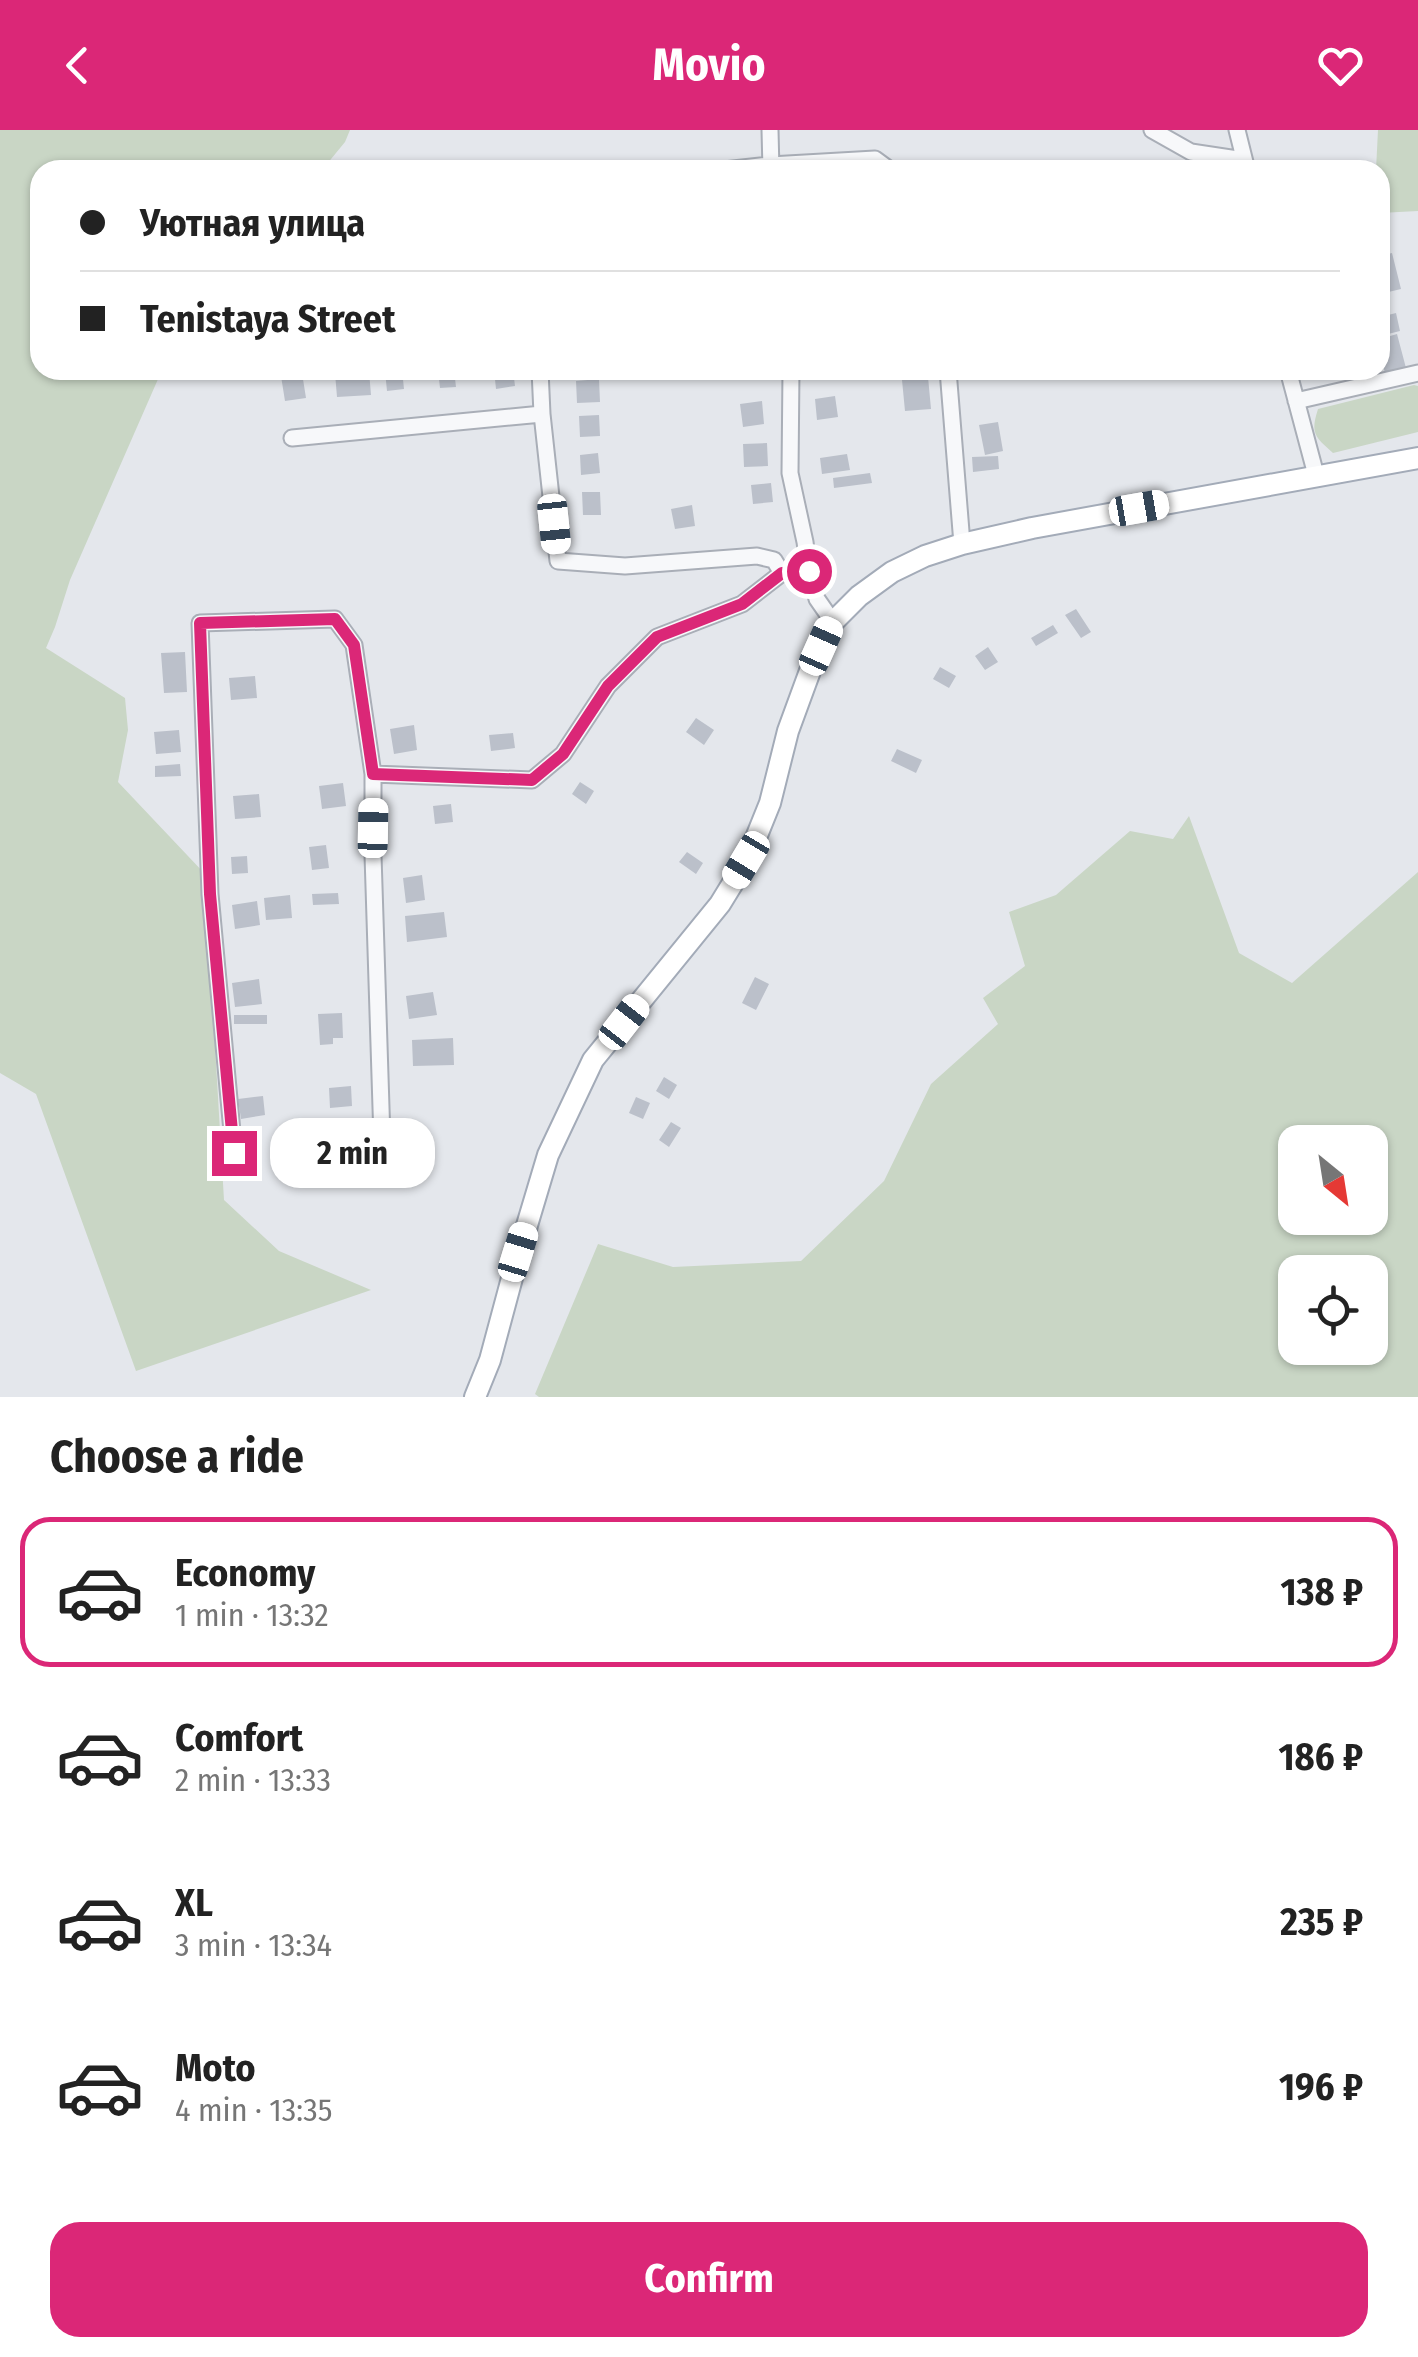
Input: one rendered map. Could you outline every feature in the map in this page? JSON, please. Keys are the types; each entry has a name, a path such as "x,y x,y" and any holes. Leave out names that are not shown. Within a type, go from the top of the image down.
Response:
{"main road":[{"path":"476,1397 548,1155 594,1060 720,904 746,860 770,804 788,731 832,622 892,572 962,544 1418,458"}],"street":[{"path":"770,130 771,160"},
{"path":"1152,130 1191,152 1224,160"},
{"path":"1237,130 1244,160"},
{"path":"1390,379 1418,373"},
{"path":"540,380 558,561 625,566 757,556 774,560 782,573"},
{"path":"791,380 790,473 809,571 817,599 832,622"},
{"path":"949,380 962,544"},
{"path":"1291,380 1316,475"},
{"path":"1296,401 1388,380"},
{"path":"292,438 542,414"},
{"path":"373,774 532,780 563,754 608,686 657,637 742,604 782,573 809,571"},
{"path":"234,1153 210,894 200,623 335,619 354,645 373,774 382,1139"}],"green space":[{"path":"0,130 350,130 330,160 30,160 30,380 158,380 70,580 46,648 125,698 128,730 118,782 205,874 224,1200 279,1251 371,1290 136,1371 36,1094 0,1073"},
{"path":"1378,130 1418,130 1418,211 1390,212 1390,160 1376,160"},
{"path":"1418,386 1418,432 1333,453 1316,434 1318,409"},
{"path":"1189,816 1239,953 1292,983 1418,872 1418,1397 535,1394 598,1244 673,1267 801,1261 884,1181 931,1084 998,1024 983,998 1025,966 1009,912 1056,895 1130,831 1173,839"}],"building":[{"path":"1390,254 1401,289 1390,292"},
{"path":"1396,313 1400,331 1390,334 1390,314"},
{"path":"1397,334 1406,368 1390,372 1390,336"},
{"path":"282,380 303,380 306,398 285,401"},
{"path":"336,380 370,380 371,395 337,397"},
{"path":"386,380 403,380 404,389 387,391"},
{"path":"439,380 455,380 456,387 440,388"},
{"path":"495,380 514,380 515,386 496,389"},
{"path":"599,380 600,402 577,403 576,381"},
{"path":"902,380 928,380 931,409 905,411"},
{"path":"835,396 838,417 817,420 815,399"},
{"path":"762,401 764,424 743,427 740,404"},
{"path":"599,415 600,436 580,437 579,416"},
{"path":"998,422 1003,451 985,455 979,425"},
{"path":"767,443 768,466 744,467 743,444"},
{"path":"598,453 600,473 581,475 580,455"},
{"path":"847,454 850,470 822,474 820,458"},
{"path":"998,456 999,469 973,472 972,457"},
{"path":"870,473 872,483 834,488 833,478"},
{"path":"771,483 773,502 753,504 751,485"},
{"path":"582,492 600,492 601,515 583,515"},
{"path":"692,505 695,526 675,529 671,509"},
{"path":"1076,609 1091,632 1081,638 1065,615"},
{"path":"1053,625 1058,633 1036,646 1031,638"},
{"path":"988,647 998,662 985,670 975,656"},
{"path":"185,652 187,692 164,693 161,653"},
{"path":"940,667 956,676 949,688 933,679"},
{"path":"255,676 257,698 231,700 229,678"},
{"path":"696,718 714,730 704,745 686,732"},
{"path":"414,725 417,750 394,754 390,729"},
{"path":"179,730 181,752 156,754 154,732"},
{"path":"513,733 515,748 491,751 489,735"},
{"path":"897,749 922,760 916,773 891,761"},
{"path":"180,764 181,776 155,777 155,766"},
{"path":"580,782 594,791 586,804 572,794"},
{"path":"343,783 346,806 322,809 319,786"},
{"path":"259,794 261,817 235,819 233,796"},
{"path":"451,804 453,822 435,824 433,806"},
{"path":"326,845 329,868 312,870 309,847"},
{"path":"687,852 703,863 696,874 679,862"},
{"path":"247,856 248,873 232,874 231,857"},
{"path":"422,875 425,900 406,903 403,878"},
{"path":"338,893 339,904 313,905 312,894"},
{"path":"290,895 292,918 266,920 264,898"},
{"path":"257,901 260,925 235,929 232,905"},
{"path":"444,912 447,937 407,942 405,916"},
{"path":"755,977 769,984 756,1010 742,1003"},
{"path":"259,979 262,1004 235,1007 232,983"},
{"path":"433,992 437,1015 409,1019 406,996"},
{"path":"342,1013 343,1038 320,1045 318,1014"},
{"path":"234,1015 267,1015 267,1024 234,1024"},
{"path":"453,1038 454,1065 413,1066 412,1040"},
{"path":"664,1077 677,1085 669,1099 656,1091"},
{"path":"351,1086 352,1106 330,1108 329,1088"},
{"path":"263,1096 265,1115 241,1119 238,1099"},
{"path":"636,1097 650,1103 643,1119 629,1113"},
{"path":"671,1122 681,1128 669,1147 659,1140"},
{"path":"350,1139 353,1161 331,1164 328,1142"}],"route":[{"path":"234,1153 210,894 200,623 335,619 354,645 373,774 532,780 563,754 608,686 657,637 742,604 782,573 809,571"}]}
